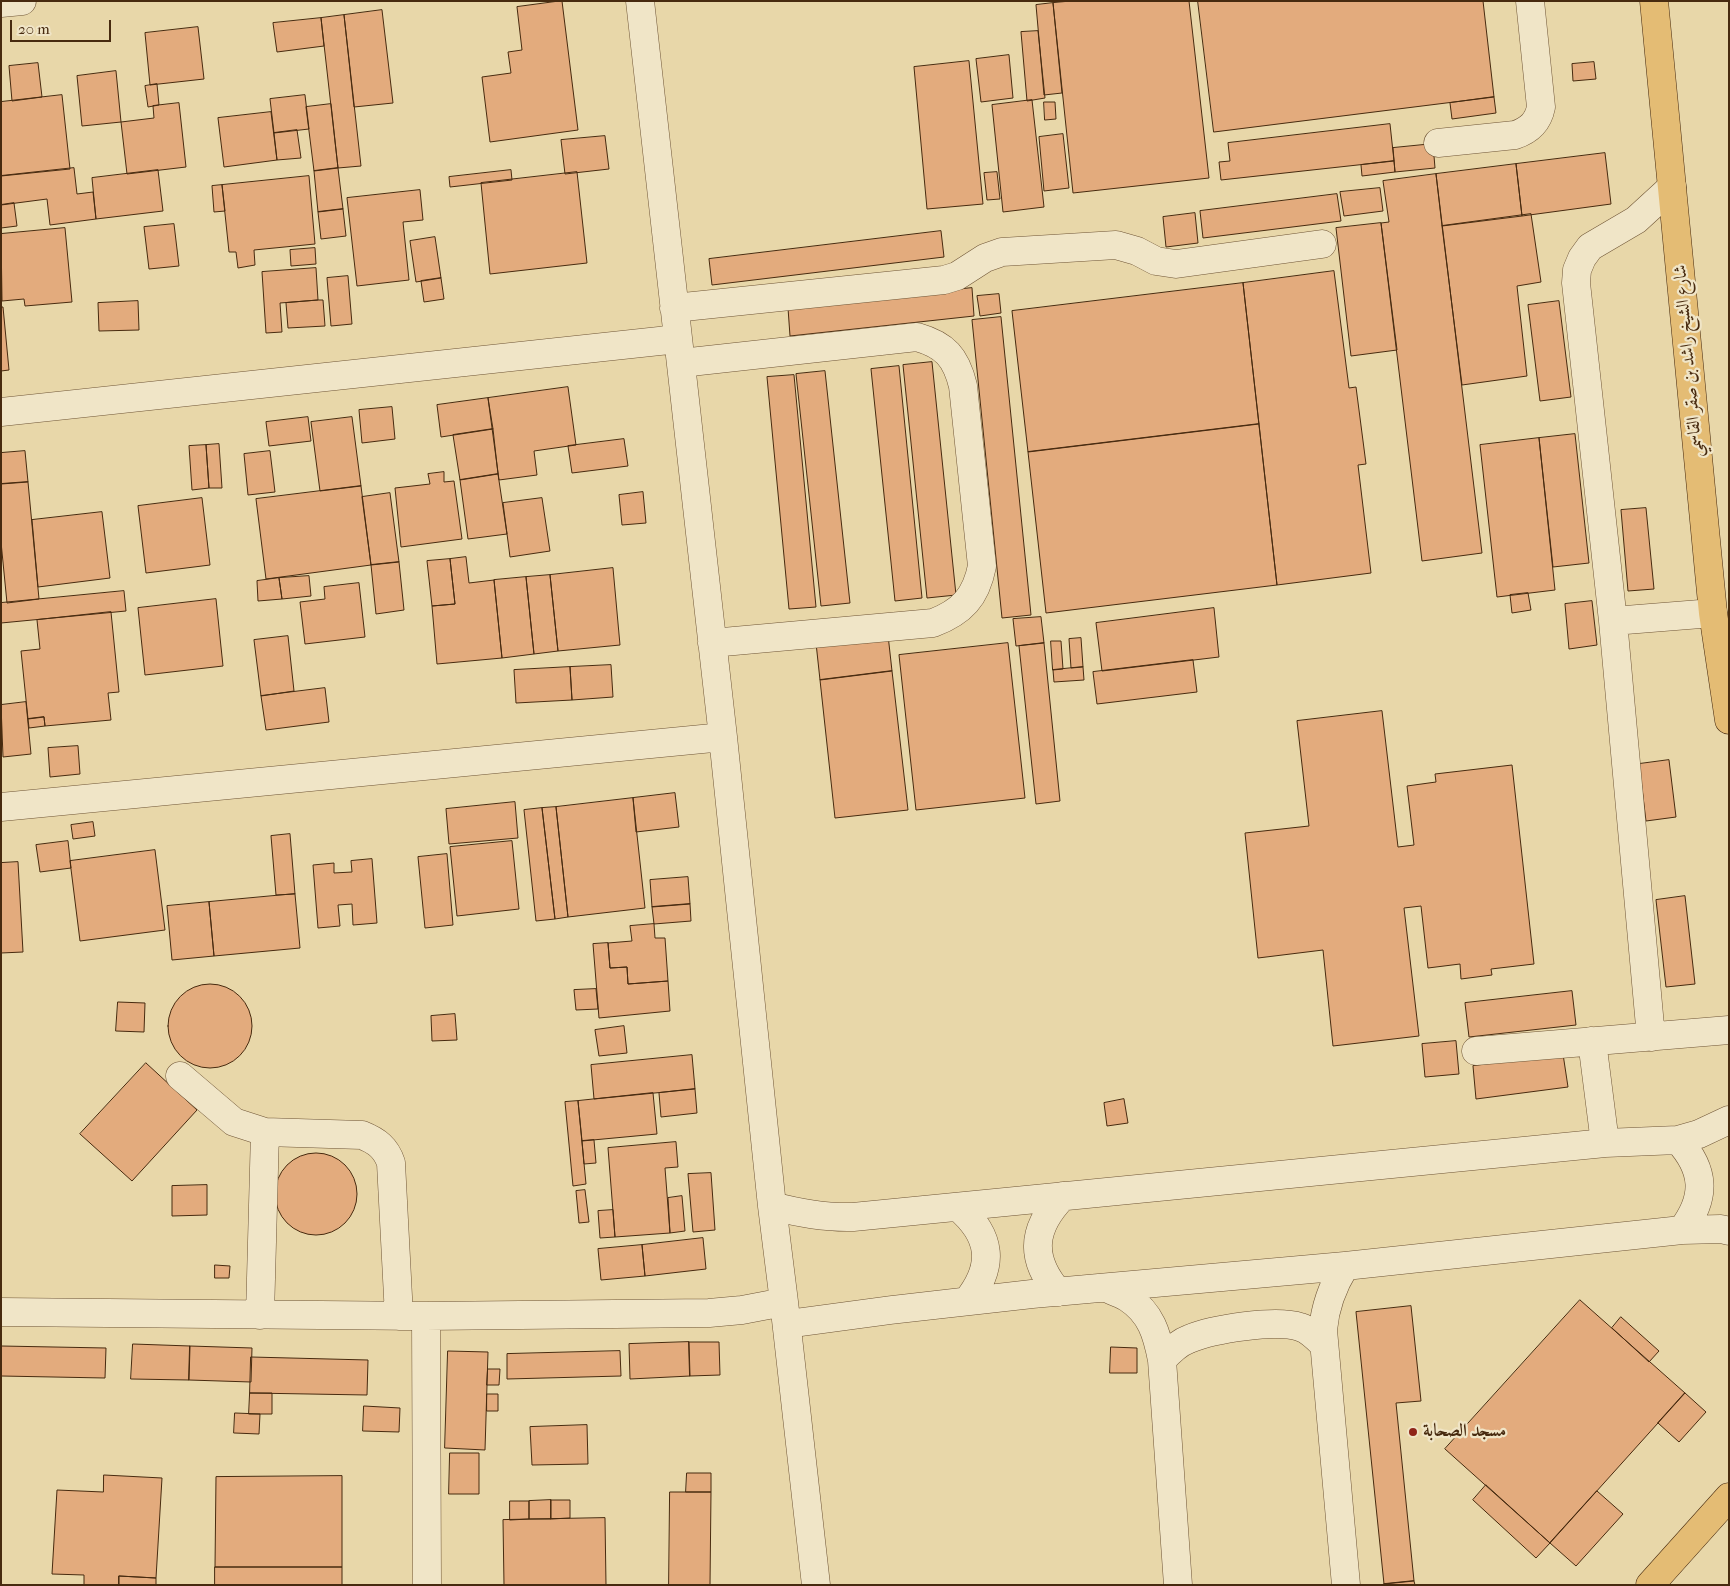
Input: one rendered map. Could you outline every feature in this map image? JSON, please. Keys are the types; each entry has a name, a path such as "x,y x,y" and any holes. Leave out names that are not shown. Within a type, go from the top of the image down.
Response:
{"main road":[{"name":"شارع الشيخ راشد بن صقر القاسمي","path":"1654,1 1713,613 1729,720"},
{"path":"1650,1585 1729,1497"}],"street":[{"path":"1,3 22,1"},
{"path":"640,1 723,738 772,1206 786,1313 816,1585"},
{"path":"1438,143 1515,135 1530,128 1536,121 1541,106 1530,1"},
{"path":"1651,1037 1613,621 1576,283 1577,270 1582,258 1590,247 1636,220 1672,188"},
{"path":"674,308 944,280 957,276 985,258 1002,252 1116,245 1137,251 1156,261 1176,264 1322,244"},
{"path":"1,412 680,351 917,337 941,347 952,358 959,371 965,405 982,566 980,579 967,602 957,612 933,623 712,643"},
{"path":"1613,621 1713,613"},
{"path":"1,807 723,738"},
{"path":"1476,1051 1729,1030"},
{"path":"1592,1041 1605,1143"},
{"path":"180,1076 234,1122 265,1132 362,1135 383,1147 391,1163 399,1316"},
{"path":"772,1206 812,1216 832,1218 958,1207 1605,1143 1678,1140 1699,1134 1729,1120"},
{"path":"260,1314 265,1132"},
{"path":"1678,1140 1689,1152 1696,1167 1700,1184 1698,1201 1693,1216 1682,1230"},
{"path":"1058,1292 1047,1279 1040,1262 1038,1244 1042,1225 1050,1209 1063,1196"},
{"path":"958,1207 972,1219 982,1234 986,1252 985,1270 978,1287 967,1301"},
{"path":"1,1312 399,1316 709,1313 742,1310 786,1313 967,1301 1345,1266 1682,1230 1721,1229 1729,1231"},
{"path":"1345,1266 1329,1296 1322,1330 1346,1585"},
{"path":"1106,1288 1128,1298 1146,1314 1157,1336 1162,1360 1178,1585"},
{"path":"426,1316 427,1585"},
{"path":"1162,1360 1173,1348 1187,1340 1203,1334 1246,1326 1287,1324 1301,1327 1314,1335 1324,1345"}],"building":[{"path":"562,1 578,130 490,142 482,77 511,73 508,52 522,50 517,7"},
{"path":"1071,1 1189,1 1209,178 1073,193 1053,3"},
{"path":"1198,1 1483,1 1494,97 1214,132"},
{"path":"1053,3 1062,93 1044,95 1036,5"},
{"path":"382,10 393,103 354,107 344,15"},
{"path":"344,15 361,166 338,168 321,18"},
{"path":"321,18 324,46 277,52 273,23"},
{"path":"198,27 204,79 150,85 145,33"},
{"path":"1038,31 1045,98 1027,101 1021,32"},
{"path":"1009,55 1013,98 981,102 976,59"},
{"path":"969,61 983,204 927,209 914,67"},
{"path":"1594,62 1596,79 1573,81 1572,64"},
{"path":"38,63 42,97 12,101 9,66"},
{"path":"116,71 121,122 82,126 77,76"},
{"path":"157,84 159,105 148,107 145,86"},
{"path":"62,95 70,169 1,176 1,102"},
{"path":"305,95 309,129 274,133 270,99"},
{"path":"1494,97 1496,113 1452,119 1450,103"},
{"path":"1032,100 1044,207 1003,212 992,105"},
{"path":"1044,102 1055,102 1056,119 1045,120"},
{"path":"179,103 186,167 127,174 121,122 154,118 153,106"},
{"path":"331,104 338,168 314,171 306,107"},
{"path":"271,112 277,160 224,167 218,118"},
{"path":"1390,124 1394,161 1221,180 1219,162 1230,161 1228,143"},
{"path":"297,130 301,158 277,160 274,133"},
{"path":"1063,134 1069,188 1044,191 1039,137"},
{"path":"605,136 609,169 565,174 561,140"},
{"path":"1433,144 1435,168 1395,172 1393,148"},
{"path":"1605,153 1611,204 1522,216 1516,164"},
{"path":"1394,161 1395,172 1362,176 1361,165"},
{"path":"1516,164 1522,216 1442,226 1436,174"},
{"path":"74,168 77,194 93,192 96,219 50,225 47,199 1,205 1,176"},
{"path":"338,168 343,209 318,212 314,171"},
{"path":"158,170 163,211 96,219 92,178"},
{"path":"511,170 512,180 450,187 449,177"},
{"path":"577,172 587,263 490,274 481,183"},
{"path":"997,172 1000,199 987,200 984,173"},
{"path":"1436,174 1482,553 1422,561 1381,223 1389,222 1383,181"},
{"path":"309,176 315,244 254,250 255,265 238,268 236,252 229,252 222,185"},
{"path":"222,185 225,211 214,212 212,186"},
{"path":"1380,188 1383,211 1344,216 1340,192"},
{"path":"420,190 423,220 403,222 409,280 357,286 347,198"},
{"path":"1337,194 1341,221 1203,238 1200,211"},
{"path":"14,203 17,226 1,228 1,205"},
{"path":"343,209 346,236 321,239 318,212"},
{"path":"1195,213 1198,243 1166,247 1163,217"},
{"path":"1531,214 1541,282 1517,286 1527,376 1462,385 1442,226"},
{"path":"1381,223 1397,350 1351,356 1336,228"},
{"path":"174,224 179,266 149,269 144,227"},
{"path":"65,228 72,302 25,306 24,299 2,301 1,234"},
{"path":"941,231 944,257 712,285 709,259"},
{"path":"435,237 441,278 416,282 410,241"},
{"path":"315,248 316,264 291,266 290,250"},
{"path":"316,268 318,300 280,303 282,332 266,333 262,272"},
{"path":"1334,271 1349,388 1356,387 1366,464 1358,465 1371,573 1277,585 1243,283"},
{"path":"348,276 352,324 331,326 327,278"},
{"path":"441,278 444,299 424,302 421,281"},
{"path":"1243,283 1259,424 1028,452 1012,311"},
{"path":"972,288 974,316 790,336 788,308"},
{"path":"999,294 1001,313 980,316 977,296"},
{"path":"323,300 325,326 288,328 286,303"},
{"path":"138,301 139,330 99,331 98,303"},
{"path":"1559,301 1571,397 1540,401 1528,305"},
{"path":"1,307 3,307 9,370 1,371"},
{"path":"1001,317 1031,615 1002,618 972,320"},
{"path":"932,362 956,595 927,598 903,365"},
{"path":"899,366 922,598 895,601 871,369"},
{"path":"825,371 850,603 821,606 796,374"},
{"path":"794,375 816,607 789,609 767,377"},
{"path":"568,387 576,445 534,451 537,475 499,480 488,398"},
{"path":"488,398 493,429 441,437 437,405"},
{"path":"392,407 395,439 362,443 359,410"},
{"path":"308,417 311,441 269,446 266,422"},
{"path":"352,417 361,486 320,491 311,422"},
{"path":"1259,424 1277,585 1046,613 1028,452"},
{"path":"493,429 498,474 460,480 453,435"},
{"path":"1575,434 1589,563 1553,567 1539,438"},
{"path":"1539,438 1555,590 1497,597 1480,445"},
{"path":"624,439 628,466 572,473 568,446"},
{"path":"219,444 222,488 209,488 206,445"},
{"path":"206,445 209,488 192,490 189,446"},
{"path":"25,451 28,482 1,484 1,453"},
{"path":"270,451 275,492 248,495 244,454"},
{"path":"444,472 444,482 454,481 462,539 401,547 395,488 430,484 428,474"},
{"path":"498,474 507,534 468,539 460,480"},
{"path":"28,482 39,599 7,603 1,542 1,484"},
{"path":"361,486 371,565 266,579 256,499"},
{"path":"643,492 646,523 622,525 619,495"},
{"path":"390,493 399,562 371,565 362,497"},
{"path":"202,498 210,565 146,573 138,506"},
{"path":"542,498 550,551 510,557 503,503"},
{"path":"1646,508 1654,589 1628,591 1621,510"},
{"path":"102,512 110,578 38,587 32,520"},
{"path":"466,557 469,583 494,580 502,658 437,664 432,606 455,604 450,559"},
{"path":"450,559 455,604 432,606 427,561"},
{"path":"399,562 404,610 376,614 371,565"},
{"path":"613,568 620,645 558,651 550,575"},
{"path":"550,575 558,651 534,654 526,577"},
{"path":"309,576 311,596 282,599 279,578"},
{"path":"526,577 534,654 502,658 494,580"},
{"path":"279,578 282,599 258,601 257,581"},
{"path":"359,583 365,637 305,644 300,602 325,599 324,587"},
{"path":"124,591 126,611 1,623 1,603"},
{"path":"1528,593 1531,610 1512,613 1510,595"},
{"path":"216,599 223,666 145,675 138,608"},
{"path":"1592,601 1597,645 1569,649 1565,604"},
{"path":"1214,608 1219,657 1102,671 1096,623"},
{"path":"111,612 119,692 108,693 111,720 45,726 44,717 28,719 21,651 40,649 37,620"},
{"path":"1041,617 1044,643 1016,646 1013,619"},
{"path":"888,635 892,671 820,680 816,643"},
{"path":"288,636 294,691 261,696 254,640"},
{"path":"1081,638 1083,667 1071,668 1069,639"},
{"path":"1051,641 1061,641 1063,669 1053,670"},
{"path":"1008,643 1025,798 916,810 899,655"},
{"path":"1044,643 1060,801 1036,804 1019,646"},
{"path":"1193,660 1197,692 1097,704 1093,672"},
{"path":"611,665 613,697 572,700 570,667"},
{"path":"570,667 572,700 516,703 514,670"},
{"path":"1083,667 1084,680 1054,682 1053,670"},
{"path":"892,671 908,810 835,818 820,680"},
{"path":"325,688 329,722 266,730 261,696"},
{"path":"26,702 31,754 3,757 1,705"},
{"path":"1382,711 1398,847 1414,845 1407,786 1436,782 1435,774 1512,765 1534,964 1491,969 1492,975 1461,979 1460,964 1428,968 1421,906 1404,908 1419,1036 1333,1046 1323,950 1258,958 1245,833 1309,826 1297,721"},
{"path":"44,717 45,726 29,728 28,719"},
{"path":"78,746 80,774 50,777 48,748"},
{"path":"1669,760 1676,817 1646,821 1639,764"},
{"path":"675,793 679,827 636,832 633,798"},
{"path":"633,798 645,908 568,917 556,807"},
{"path":"515,802 518,838 449,844 446,809"},
{"path":"556,807 568,917 555,919 542,808"},
{"path":"542,808 555,919 536,921 524,810"},
{"path":"93,822 95,836 73,839 71,825"},
{"path":"290,834 295,894 276,895 271,836"},
{"path":"68,841 71,868 40,872 36,845"},
{"path":"512,841 519,909 457,916 450,847"},
{"path":"155,850 165,930 80,941 70,861"},
{"path":"447,854 453,925 425,928 418,857"},
{"path":"372,859 377,923 353,925 352,904 338,905 340,926 318,928 313,865 334,863 334,873 352,872 351,861"},
{"path":"18,862 23,952 1,953 1,863"},
{"path":"688,877 690,904 652,907 650,880"},
{"path":"295,894 300,948 214,956 209,902"},
{"path":"1685,896 1695,984 1666,987 1656,900"},
{"path":"209,902 214,956 172,960 167,906"},
{"path":"690,904 691,921 654,924 652,907"},
{"path":"654,924 655,938 665,938 668,981 628,984 627,967 610,968 608,943 632,941 630,926"},
{"path":"608,943 610,968 627,967 628,984 668,981 670,1011 599,1018 593,944"},
{"path":"210,984 226,987 240,996 249,1010 252,1026 249,1042 240,1056 226,1065 210,1068 194,1065 180,1056 171,1042 168,1026 171,1010 180,996 194,987"},
{"path":"596,989 598,1009 576,1010 574,990"},
{"path":"1572,991 1576,1025 1469,1037 1465,1003"},
{"path":"118,1002 145,1003 144,1032 116,1031"},
{"path":"455,1014 457,1040 432,1041 431,1016"},
{"path":"624,1026 627,1053 599,1056 595,1030"},
{"path":"1456,1041 1459,1074 1425,1077 1422,1044"},
{"path":"1563,1054 1568,1087 1476,1099 1473,1066"},
{"path":"692,1055 695,1089 594,1099 591,1065"},
{"path":"146,1063 197,1110 132,1181 80,1134"},
{"path":"695,1089 697,1113 661,1117 659,1093"},
{"path":"653,1093 657,1134 582,1141 578,1101"},
{"path":"1124,1099 1128,1123 1107,1126 1104,1103"},
{"path":"578,1101 586,1184 573,1186 565,1102"},
{"path":"594,1140 596,1163 584,1164 582,1141"},
{"path":"676,1142 678,1167 665,1168 670,1233 615,1237 608,1148"},
{"path":"316,1153 332,1156 345,1165 354,1178 357,1194 354,1210 345,1223 332,1232 316,1235 300,1232 287,1223 278,1210 275,1194 278,1178 287,1165 300,1156"},
{"path":"711,1173 715,1230 693,1232 688,1174"},
{"path":"207,1185 207,1215 172,1216 172,1186"},
{"path":"585,1190 589,1222 579,1223 576,1191"},
{"path":"682,1196 685,1231 670,1233 668,1198"},
{"path":"613,1210 615,1237 600,1238 598,1211"},
{"path":"703,1238 706,1269 645,1276 642,1245"},
{"path":"642,1245 645,1276 601,1280 598,1249"},
{"path":"215,1265 230,1266 229,1278 215,1278"},
{"path":"1580,1300 1685,1393 1550,1543 1445,1449"},
{"path":"1411,1306 1421,1401 1396,1403 1414,1581 1384,1584 1356,1312"},
{"path":"1621,1317 1659,1351 1649,1362 1612,1328"},
{"path":"689,1342 690,1376 630,1379 629,1344"},
{"path":"689,1342 719,1342 720,1375 690,1376"},
{"path":"133,1344 190,1346 189,1380 131,1379"},
{"path":"1,1346 106,1348 105,1378 1,1376"},
{"path":"190,1346 252,1348 251,1382 189,1380"},
{"path":"1111,1347 1137,1348 1137,1373 1110,1373"},
{"path":"448,1351 488,1352 485,1450 445,1448"},
{"path":"620,1351 621,1376 507,1379 507,1354"},
{"path":"251,1357 368,1360 367,1395 250,1393"},
{"path":"488,1369 500,1369 499,1385 487,1385"},
{"path":"250,1393 272,1393 272,1414 249,1414"},
{"path":"1685,1393 1706,1412 1679,1442 1658,1423"},
{"path":"487,1394 498,1394 498,1411 487,1411"},
{"path":"364,1406 400,1408 399,1432 363,1431"},
{"path":"235,1413 260,1414 259,1434 234,1433"},
{"path":"587,1425 588,1464 532,1465 530,1427"},
{"path":"450,1453 479,1453 479,1494 449,1494"},
{"path":"687,1473 711,1473 711,1492 686,1492"},
{"path":"104,1475 162,1478 156,1578 119,1576 119,1585 84,1585 84,1575 52,1574 57,1490 103,1492"},
{"path":"342,1476 342,1567 215,1567 216,1477"},
{"path":"1486,1485 1550,1543 1536,1558 1473,1500"},
{"path":"1597,1491 1623,1514 1576,1566 1550,1543"},
{"path":"670,1492 711,1492 710,1585 669,1585"},
{"path":"551,1500 570,1500 570,1518 551,1519"},
{"path":"551,1500 551,1519 529,1519 529,1501"},
{"path":"510,1501 529,1501 529,1519 510,1520"},
{"path":"605,1518 606,1585 504,1585 503,1520"},
{"path":"215,1567 342,1567 342,1585 215,1585"},
{"path":"119,1576 156,1578 156,1585 119,1585"},
{"path":"1414,1581 1415,1585 1384,1584"}],"place":[{"name":"مسجد الصحابة","path":"1413,1432"}]}
